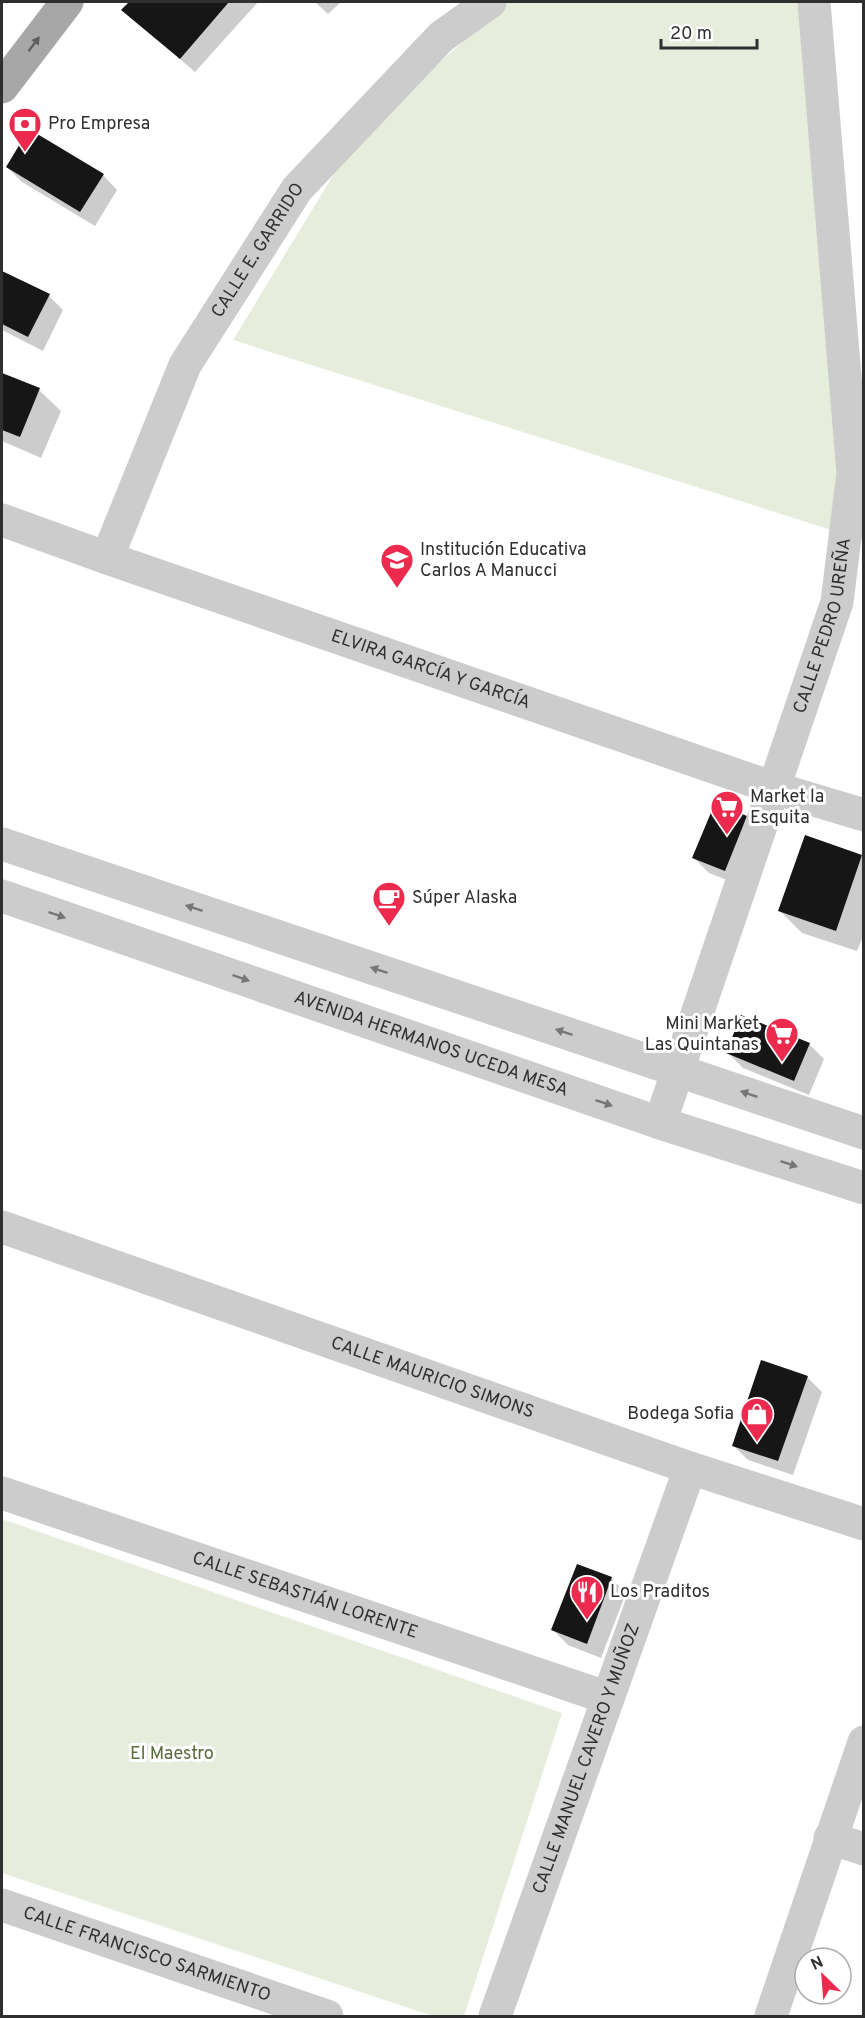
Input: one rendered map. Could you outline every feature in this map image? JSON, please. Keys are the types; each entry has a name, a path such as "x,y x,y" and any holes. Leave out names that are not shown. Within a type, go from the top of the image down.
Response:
{"main road":[{"path":"2,87 68,2"}],"street":[{"name":"CALLE E. GARRIDO","path":"107,558 185,365 297,189 441,37 490,2"},
{"name":"CALLE PEDRO UREÑA","path":"660,1123 837,602 854,473 814,2"},
{"name":"ELVIRA GARCÍA Y GARCÍA","path":"2,520 774,788 864,815"},
{"path":"2,844 864,1134"},
{"name":"AVENIDA HERMANOS UCEDA MESA","path":"2,896 660,1123 864,1188"},
{"name":"CALLE MAURICIO SIMONS","path":"2,1227 690,1468 864,1524"},
{"name":"CALLE MANUEL CAVERO Y MUÑOZ","path":"495,2016 690,1468"},
{"name":"CALLE SEBASTIÁN LORENTE","path":"2,1493 608,1698"},
{"path":"771,2016 864,1742"},
{"path":"830,1838 864,1849"},
{"name":"CALLE FRANCISCO SARMIENTO","path":"2,1905 327,2016"}],"green space":[{"path":"509,2 812,2 864,465 863,540 233,340 360,131"},
{"name":"El Maestro","path":"2,1519 562,1713 464,2016 433,2016 2,1873"}],"building":[{"path":"129,2 229,2 180,59 121,10"},
{"path":"29,129 104,174 80,212 6,167"},
{"path":"2,271 50,294 28,337 2,324"},
{"path":"2,373 40,388 20,437 2,430"},
{"path":"715,803 747,816 725,871 692,858"},
{"path":"805,835 862,855 836,931 778,911"},
{"path":"741,1015 810,1043 794,1081 726,1053"},
{"path":"761,1360 808,1376 778,1461 732,1446"},
{"path":"577,1564 612,1577 587,1644 551,1630"}],"place":[{"name":"Pro Empresa","path":"25,153"},
{"name":"Institución Educativa Carlos A Manucci","path":"397,589"},
{"name":"Market la Esquita","path":"727,836"},
{"name":"Súper Alaska","path":"389,927"},
{"name":"Mini Market Las Quintanas","path":"782,1063"},
{"name":"Bodega Sofia","path":"757,1443"},
{"name":"Los Praditos","path":"587,1621"}]}
